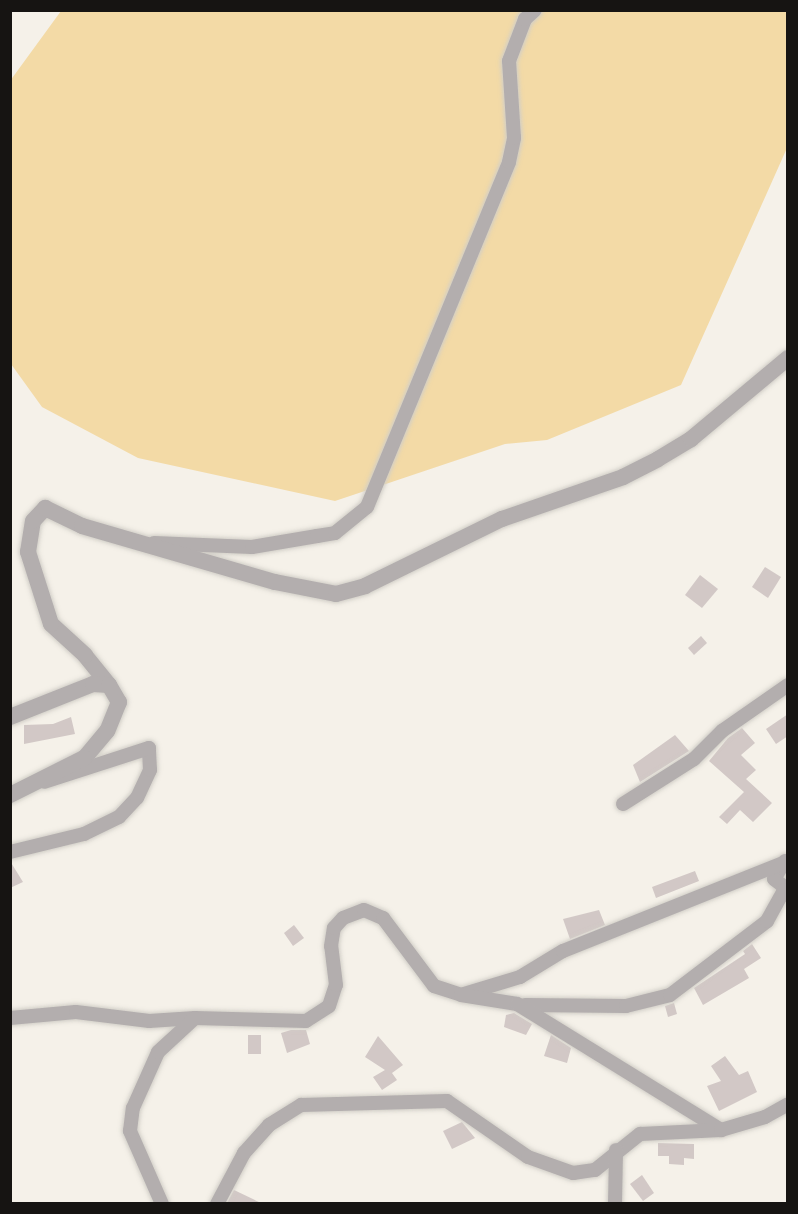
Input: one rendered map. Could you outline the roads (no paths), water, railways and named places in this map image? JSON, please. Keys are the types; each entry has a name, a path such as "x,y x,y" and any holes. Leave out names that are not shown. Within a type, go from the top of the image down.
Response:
{"street":[{"path":"138,542 263,545 334,533 367,507 509,162 514,138 509,61 525,19 535,10"},
{"path":"10,795 84,758 107,731 119,702 109,685 85,655 51,624 28,552 33,521 45,508 82,526 336,594 364,586 502,519 623,477 658,459 691,439 788,358"},
{"path":"10,717 93,684 109,685"},
{"path":"623,804 694,759 722,730 788,686"},
{"path":"10,852 84,834 119,818 137,798 150,770 149,748 74,775 27,787"},
{"path":"10,1018 76,1012 149,1021 195,1018 306,1021 329,1006 336,985 332,946 334,928 343,918 364,910 383,918 434,986 461,995 546,1008 626,1006 670,995 767,921 786,890 774,879 785,859"},
{"path":"461,995 520,977 563,951 785,859"},
{"path":"517,1004 721,1130"},
{"path":"162,1203 130,1131 133,1108 158,1052 195,1018"},
{"path":"217,1203 244,1153 269,1125 301,1106 447,1101 528,1157 573,1173 595,1170 616,1150 640,1134 721,1130 765,1117 788,1104"},
{"path":"615,1203 616,1150"}]}
